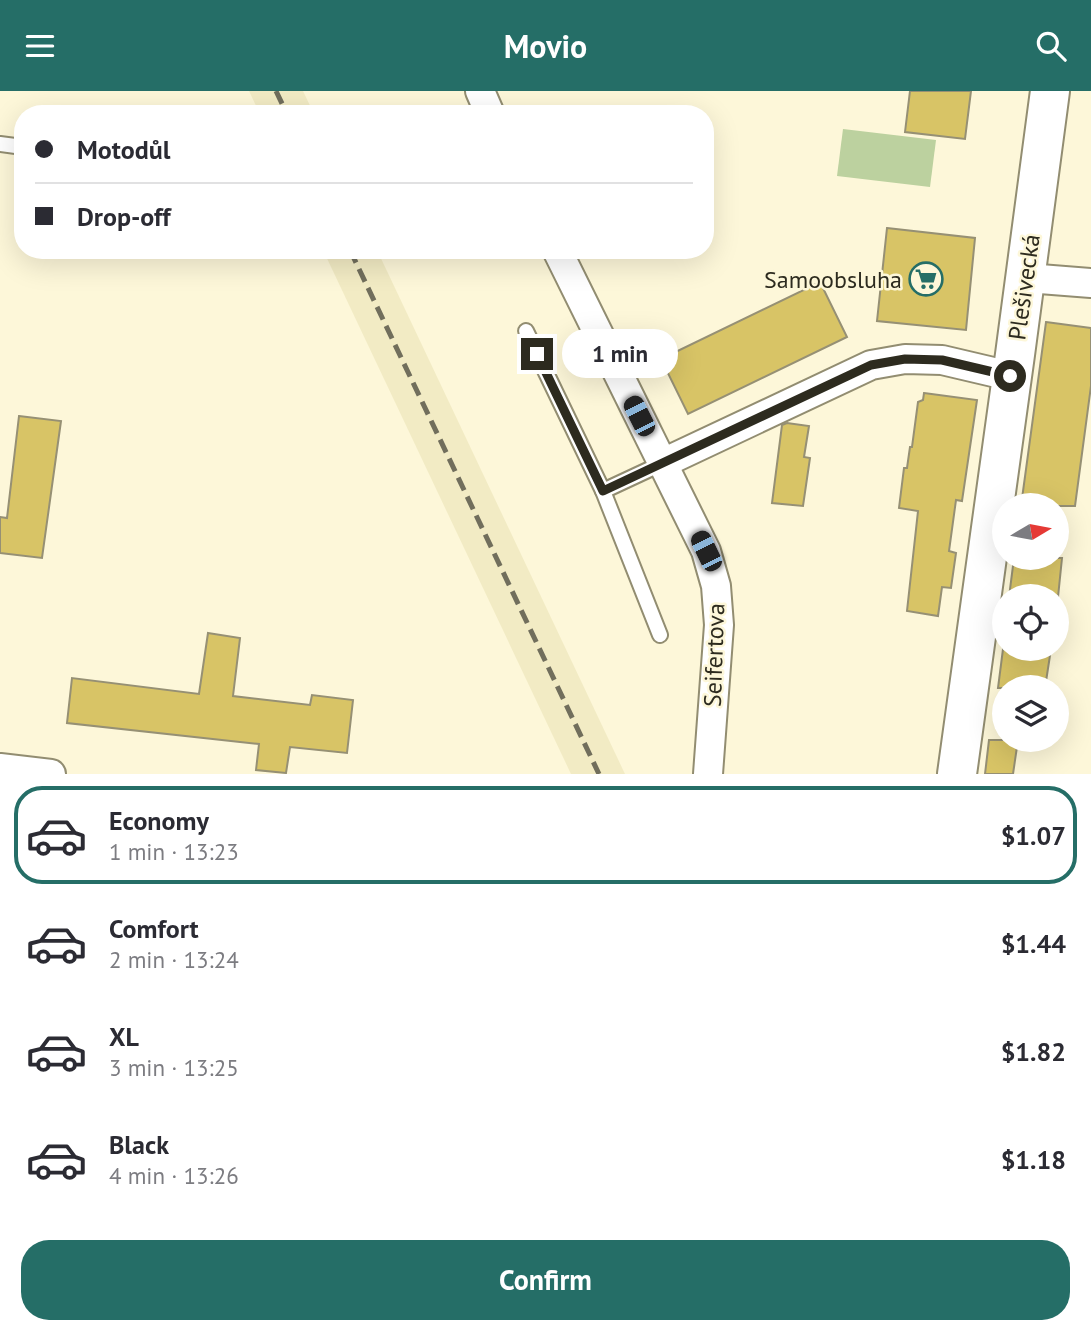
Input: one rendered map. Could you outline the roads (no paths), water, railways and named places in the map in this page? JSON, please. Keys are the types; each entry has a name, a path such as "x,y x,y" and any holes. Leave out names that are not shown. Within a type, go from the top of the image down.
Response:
{"street":[{"name":"Plešivecká","path":"957,774 1010,376 1027,278 1050,91"},
{"name":"Seifertova","path":"561,259 706,551 716,586 719,625 708,774"},
{"path":"1027,278 1091,283"},
{"path":"663,463 871,365 905,359 942,360 1010,376"},
{"path":"0,768 51,774"}],"lane":[{"path":"526,331 603,491 660,635"},
{"path":"603,491 663,463"}],"railway":[{"path":"276,91 283,105"},
{"path":"354,259 599,774"}],"place":[{"name":"Samoobsluha","path":"926,279"}]}
